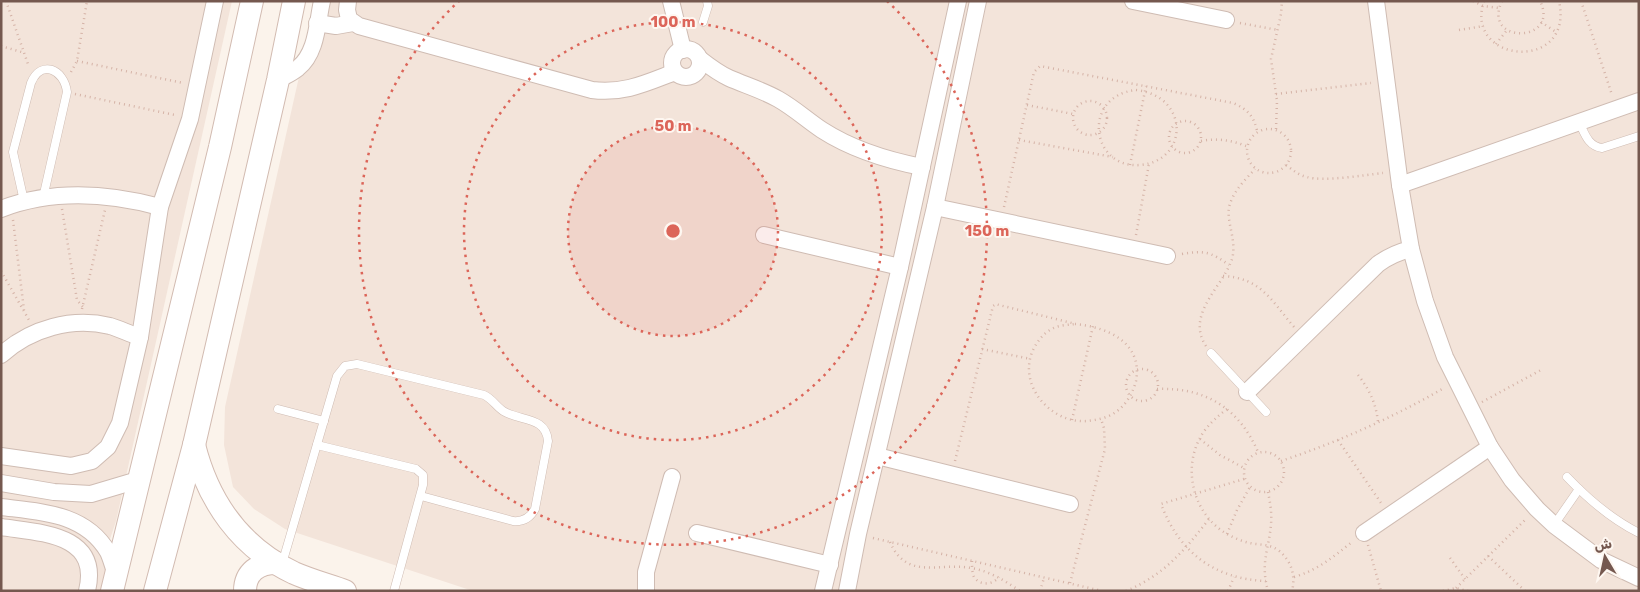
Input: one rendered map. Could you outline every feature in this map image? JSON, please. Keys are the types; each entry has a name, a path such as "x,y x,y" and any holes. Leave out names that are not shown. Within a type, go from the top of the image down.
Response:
{"main road":[{"path":"114,582 220,147 252,1"},
{"path":"155,591 194,445 278,80 294,1"},
{"path":"194,445 207,485 225,515 243,537 259,551 295,573 345,591"},
{"path":"245,591 246,581 255,569 261,565 279,564"}],"street":[{"path":"1,456 71,466 92,461 108,447 120,423 140,338 160,207 190,119 215,1"},
{"path":"671,1 683,50"},
{"path":"823,591 900,267 958,1"},
{"path":"847,591 858,534 935,207 978,1"},
{"path":"1133,1 1226,20"},
{"path":"1376,1 1399,178 1411,249 1425,301 1445,358 1490,447 1512,480 1537,509 1554,525 1600,560 1636,582"},
{"path":"278,80 297,69 308,56 313,44 322,2 592,90 610,92 631,89 698,70 700,59"},
{"path":"317,23 336,26 350,11"},
{"path":"729,78 683,74 673,67 674,56 683,50 693,51 700,59 729,78 777,98 834,137 862,151 882,158 922,167"},
{"path":"1399,178 1579,122 1639,101"},
{"path":"12,205 44,198 76,195 108,196 160,207"},
{"path":"935,207 1167,256"},
{"path":"764,235 900,267"},
{"path":"1247,392 1378,264 1399,251 1411,249"},
{"path":"1,354 12,345 36,332 57,326 79,323 110,326 140,338"},
{"path":"1364,533 1490,447"},
{"path":"877,456 1070,504"},
{"path":"646,591 646,572 672,477"},
{"path":"1,483 54,492 91,494 138,480"},
{"path":"23,510 26,487"},
{"path":"1,507 51,513 74,520 93,533 108,552 114,582"},
{"path":"1,527 57,536 69,541 78,549 85,560 88,572 87,591"},
{"path":"697,533 830,566"}],"lane":[{"path":"703,22 708,6 707,1"},
{"path":"12,205 13,152 33,78 40,71 48,69 57,72 64,79 67,92 44,198"},
{"path":"1579,122 1586,139 1596,147 1602,148 1639,136"},
{"path":"1211,354 1266,412"},
{"path":"279,564 337,376 345,366 358,364 484,395 504,412 539,423 546,431 548,441 535,509 524,520 513,521 421,496"},
{"path":"278,409 324,420"},
{"path":"317,445 420,471 424,480 421,496 394,591"},
{"path":"1567,477 1614,518 1639,533"},
{"path":"1554,525 1579,489"}],"path":[{"path":"6,1 33,78"},
{"path":"64,79 73,70 77,61 88,1"},
{"path":"1276,129 1276,94 1272,59 1282,1"},
{"path":"1473,1 1483,6 1499,8"},
{"path":"1484,1 1482,20 1491,39 1496,44 1510,51 1525,53 1546,44 1556,32 1560,17 1558,1"},
{"path":"1502,1 1499,8 1500,20 1507,30 1516,34 1528,34 1541,22 1543,10 1540,1"},
{"path":"1581,1 1617,109"},
{"path":"1226,20 1278,30"},
{"path":"1541,22 1556,32"},
{"path":"1459,30 1484,26"},
{"path":"1496,44 1507,30"},
{"path":"1,46 25,53"},
{"path":"77,61 197,86"},
{"path":"1001,221 1034,72 1040,66 1233,103 1250,113 1255,122 1257,132"},
{"path":"1276,94 1386,82"},
{"path":"1130,165 1146,86"},
{"path":"1127,91 1145,91 1161,99 1173,113 1177,130 1172,146 1158,160 1149,164 1130,165 1113,157 1101,142 1098,124 1100,115 1111,99 1127,91"},
{"path":"67,92 190,119"},
{"path":"1084,102 1095,102 1104,108 1107,122 1099,133 1089,136 1079,132 1073,124 1075,109 1084,102"},
{"path":"1027,104 1073,114"},
{"path":"1186,120 1195,123 1201,131 1201,140 1199,146 1191,152 1180,152 1169,142 1170,129 1176,123 1186,120"},
{"path":"1266,128 1276,129 1286,136 1290,142 1291,154 1286,165 1272,173 1266,173 1255,168 1248,159 1248,141 1257,132 1266,128"},
{"path":"1019,140 1113,157"},
{"path":"1201,140 1229,140 1247,147"},
{"path":"1133,249 1149,164"},
{"path":"1286,165 1296,173 1309,178 1399,178"},
{"path":"1211,354 1204,342 1200,329 1201,316 1229,265 1234,247 1228,216 1231,199 1255,168"},
{"path":"60,196 77,300 83,307"},
{"path":"79,323 108,196"},
{"path":"12,205 24,310"},
{"path":"1167,256 1194,251 1207,253 1229,265"},
{"path":"1,271 36,332"},
{"path":"1223,276 1249,281 1260,288 1303,337"},
{"path":"951,474 992,309 996,304 1076,324 1093,326 1112,334 1130,348 1136,362 1135,383 1130,397 1123,406 1106,418 1082,421 1072,420 1061,417 1052,411 1035,394 1029,374 1030,359 1036,345 1042,336 1051,329 1063,325 1076,324"},
{"path":"1072,420 1093,326"},
{"path":"982,349 1030,359"},
{"path":"1143,369 1153,373 1156,378 1157,389 1155,394 1146,401 1140,402 1130,397 1127,392 1126,381 1128,376 1136,370 1143,369"},
{"path":"1470,408 1541,370"},
{"path":"1358,375 1373,397 1378,422"},
{"path":"1281,461 1338,440 1378,422 1428,397 1456,380"},
{"path":"1157,389 1187,390 1215,401 1227,409 1245,428 1258,452"},
{"path":"1227,409 1214,419 1203,432 1196,446 1192,462 1191,479 1194,494 1201,509 1209,519 1215,526 1227,534 1239,540 1267,545 1277,549 1291,566 1294,577 1292,591"},
{"path":"1070,583 1105,449 1104,428 1101,419"},
{"path":"1200,439 1220,456 1244,468"},
{"path":"1338,440 1390,515"},
{"path":"1263,451 1273,454 1281,461 1284,477 1278,486 1268,492 1258,491 1250,487 1244,479 1244,468 1249,458 1258,452 1263,451"},
{"path":"1244,479 1161,504 1174,532 1187,548 1206,564 1234,577 1266,581"},
{"path":"1227,534 1237,510 1250,487"},
{"path":"1268,492 1271,524 1264,573 1268,591"},
{"path":"1456,588 1537,509"},
{"path":"1126,591 1163,570 1187,548 1209,519"},
{"path":"1294,577 1320,567 1364,533 1382,591"},
{"path":"858,534 1099,590"},
{"path":"890,542 900,559 918,568 955,566 972,568 999,577 1020,591"},
{"path":"1488,556 1525,591"},
{"path":"1450,558 1465,579"},
{"path":"972,561 974,578 980,582 989,584 996,582 999,577"},
{"path":"1228,591 1234,577"},
{"path":"1040,591 1044,578"},
{"path":"1443,591 1456,588 1468,591"},
{"path":"1094,591 1099,590"}],"shaded area":[{"path":"1,1 232,1 116,521 110,539 113,552 102,591 1,591"},
{"path":"316,1 1639,1 1639,591 473,591 285,529 254,509 233,487 224,445 225,407"}]}
